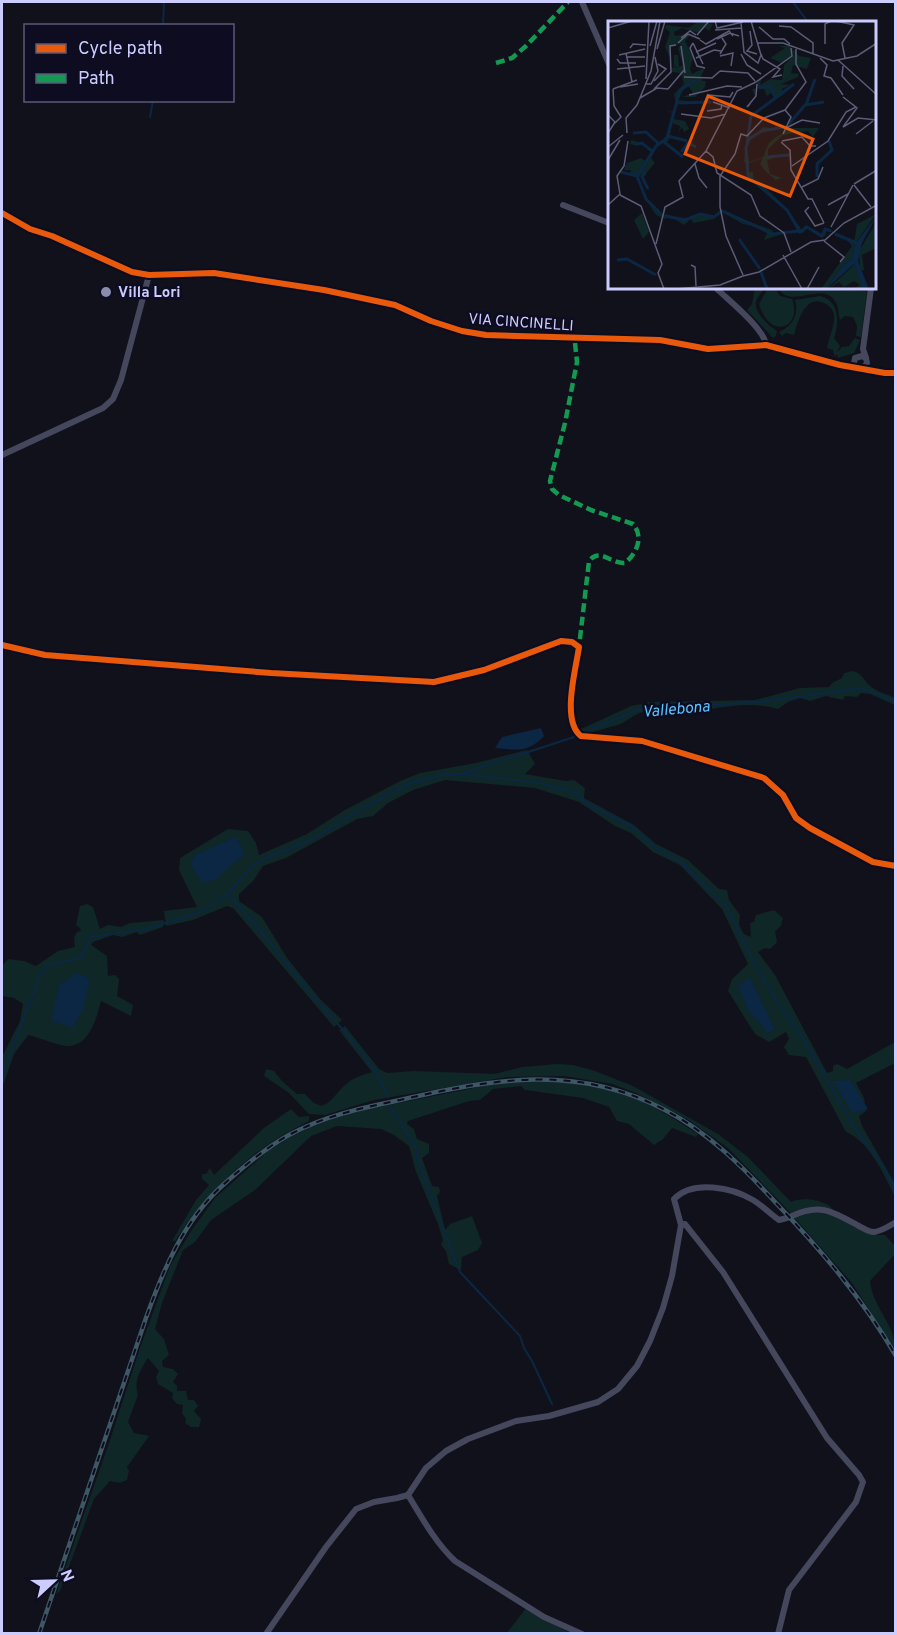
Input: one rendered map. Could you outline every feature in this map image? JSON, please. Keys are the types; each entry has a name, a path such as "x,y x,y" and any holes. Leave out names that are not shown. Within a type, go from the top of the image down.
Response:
{"street":[{"path":"582,2 608,61"},
{"path":"563,205 608,223"},
{"name":"VIA CINCINELLI","path":"2,213 30,229 61,240 125,269 149,275 214,273 324,290 395,305 431,321 462,331 486,335 660,340 708,349 766,345 840,365 896,373"},
{"path":"2,455 103,408 113,399 122,380 149,275"},
{"path":"718,290 753,324 766,341 766,345"},
{"path":"863,349 854,363 859,368 866,365 863,349 872,290"},
{"path":"840,365 862,356 885,373"},
{"path":"2,645 45,655 66,657 271,673 434,682 484,670 561,641 572,642 579,647 571,707 572,723 578,734 642,741 764,778 783,795 796,818 810,828 873,862 896,866"},
{"path":"266,1634 326,1547 356,1509 374,1502 408,1495 426,1468 447,1451 468,1439 516,1421 549,1416 598,1402 618,1389 637,1366 657,1324 672,1276 681,1225 674,1199 678,1194 696,1188 737,1192 779,1220 816,1208 837,1214 871,1232 896,1222"},
{"path":"681,1225 685,1224 723,1272 827,1438 859,1474 863,1482 856,1502 789,1590 778,1634"},
{"path":"408,1495 434,1538 455,1561 544,1617 582,1634"}],"green space":[{"path":"755,290 763,290 757,300 757,310 763,319 777,331 776,336 773,338 747,310 752,304"},
{"path":"767,290 776,290 780,296 792,299 793,317 790,323 778,326 764,316 759,304"},
{"path":"780,290 867,291 861,337 856,336 857,326 853,317 845,316 840,320 836,303 829,296 814,294 798,297 783,294"},
{"path":"820,296 831,302 836,312 837,325 834,338 840,346 837,352 842,347 849,346 855,338 860,340 854,353 838,358 837,354 835,357 833,350 827,348 834,315 829,306 819,301 808,305 804,310 794,335 786,333 782,336 779,332 794,319 795,300"},
{"path":"853,671 874,689 895,698 895,705 870,694 861,693 857,697 845,696 843,700 826,696 810,701 800,698 778,709 742,705 680,712 648,711 636,714 618,725 587,734 579,730 631,706 651,702 755,700 800,688 829,687 842,678 844,673"},
{"path":"527,750 535,764 525,774 566,781 574,780 585,788 584,798 634,825 656,844 688,860 719,889 727,890 729,900 740,915 739,925 744,934 751,937 750,923 754,922 756,915 774,910 783,918 781,926 775,931 777,942 770,949 765,948 758,952 775,975 827,1073 833,1071 833,1066 837,1064 847,1069 895,1042 895,1063 856,1083 864,1098 866,1111 859,1116 862,1126 895,1184 895,1197 869,1151 846,1132 806,1057 789,1055 784,1047 789,1039 786,1032 769,1042 755,1034 728,991 732,979 748,964 722,909 680,865 653,852 631,833 615,826 579,802 535,788 445,780 413,790 388,803 373,816 357,819 286,858 263,866 253,881 239,894 239,901 262,917 287,958 320,999 342,1020 334,1027 233,908 227,906 193,920 166,926 164,911 197,907 179,870 180,858 228,829 248,831 256,843 259,855 307,834 345,810 420,773 476,763"},
{"path":"87,904 93,907 100,929 108,925 121,927 130,923 164,920 163,927 140,935 137,932 122,937 113,935 93,942 91,945 107,956 108,976 115,975 119,979 117,996 133,1005 131,1016 101,1001 92,1029 77,1044 61,1045 28,1035 14,1054 2,1088 2,1057 20,1021 23,1004 14,998 2,996 2,966 8,959 24,961 36,966 58,951 75,947 74,938 77,932 81,931 76,925 80,906"},
{"path":"345,1026 379,1069 387,1073 414,1071 495,1074 522,1067 573,1065 633,1086 718,1134 748,1157 791,1202 804,1199 824,1203 854,1226 866,1232 885,1235 895,1246 895,1254 870,1281 875,1299 891,1331 895,1349 852,1283 785,1207 728,1148 687,1119 636,1093 612,1084 564,1076 507,1077 374,1100 325,1115 309,1114 289,1093 264,1076 266,1069 274,1071 297,1094 305,1094 314,1103 322,1106 350,1081 372,1072 339,1030"},
{"path":"527,1081 580,1085 620,1094 650,1105 698,1134 696,1137 672,1128 663,1139 654,1145 629,1124 617,1121 609,1107 583,1098 525,1090 521,1086 493,1089 480,1100 469,1101 408,1121 407,1124 414,1129 417,1139 429,1144 429,1153 422,1158 432,1186 439,1187 440,1192 437,1196 445,1230 450,1224 472,1216 482,1243 478,1250 462,1257 461,1270 449,1264 446,1251 441,1245 443,1240 438,1224 416,1172 409,1146 381,1129 337,1126 311,1136 255,1190 211,1220 195,1242 183,1250 162,1303 155,1329 164,1339 169,1355 162,1361 163,1367 173,1369 178,1374 173,1382 177,1386 177,1391 186,1391 188,1400 194,1400 198,1406 194,1411 201,1419 199,1427 191,1427 185,1423 186,1419 182,1413 183,1405 177,1404 172,1398 173,1393 158,1384 156,1377 159,1371 148,1358 138,1375 136,1385 138,1395 128,1422 134,1433 149,1436 127,1467 129,1471 127,1480 120,1483 110,1481 94,1499 60,1591 56,1594 170,1266 191,1231 215,1198 268,1151 311,1127 349,1113 489,1085"},
{"path":"291,1109 299,1117 309,1116 309,1121 251,1157 218,1187 175,1241 172,1241 196,1200 209,1185 202,1179 202,1174 206,1174 210,1168 214,1175 264,1128"},
{"path":"526,1608 568,1632 572,1633 506,1634"}],"water":[{"path":"541,728 544,736 527,748 516,750 495,748 502,737"},
{"path":"236,837 244,854 216,879 203,883 190,864 195,855"},
{"path":"77,973 90,979 84,1006 73,1028 51,1021 59,985"},
{"path":"750,978 775,1029 768,1033 749,1011 738,986"},
{"path":"850,1080 868,1109 853,1113 833,1081"}],"waterway":[{"path":"163,24 164,2"},
{"path":"793,2 807,21"},
{"path":"150,117 153,102"},
{"name":"Vallebona","path":"464,773 574,737 640,709 761,702 861,688 896,701"},
{"path":"2,1075 41,973 51,964 81,958 91,937 146,929 198,913 228,894 251,867 268,857 309,841 411,783 443,775 463,774 540,783 576,793 587,804 631,826 656,848 681,862 727,907 750,955 776,1000 803,1038 854,1127 884,1167 896,1191"},
{"path":"228,894 352,1040 372,1067 388,1097"},
{"path":"391,1107 416,1148 420,1166 460,1272 520,1336 552,1404"}],"railway":[{"path":"39,1634 146,1318 176,1247 209,1199 246,1165 271,1146 302,1128 343,1113 434,1092 501,1082 567,1081 599,1086 632,1095 665,1110 696,1129 751,1177 840,1276 870,1315 896,1356"}],"marked path":[{"path":"496,63 512,58 568,2"},
{"path":"575,343 577,362 550,481 552,489 559,495 591,510 633,524 638,534 636,550 625,563 601,556 593,557 589,561 579,647"}],"cycle path":[{"path":"2,213 30,229 52,236 132,272 149,275 214,273 324,290 395,305 431,321 462,331 486,335 660,340 708,349 766,345 840,365 896,373"},
{"path":"2,645 45,655 271,673 434,682 484,670 561,641 572,642 579,647 571,694 572,719 575,729 581,736 642,741 764,778 783,795 796,818 810,828 873,862 896,866"}],"place":[{"name":"Villa Lori","path":"106,292"}]}
